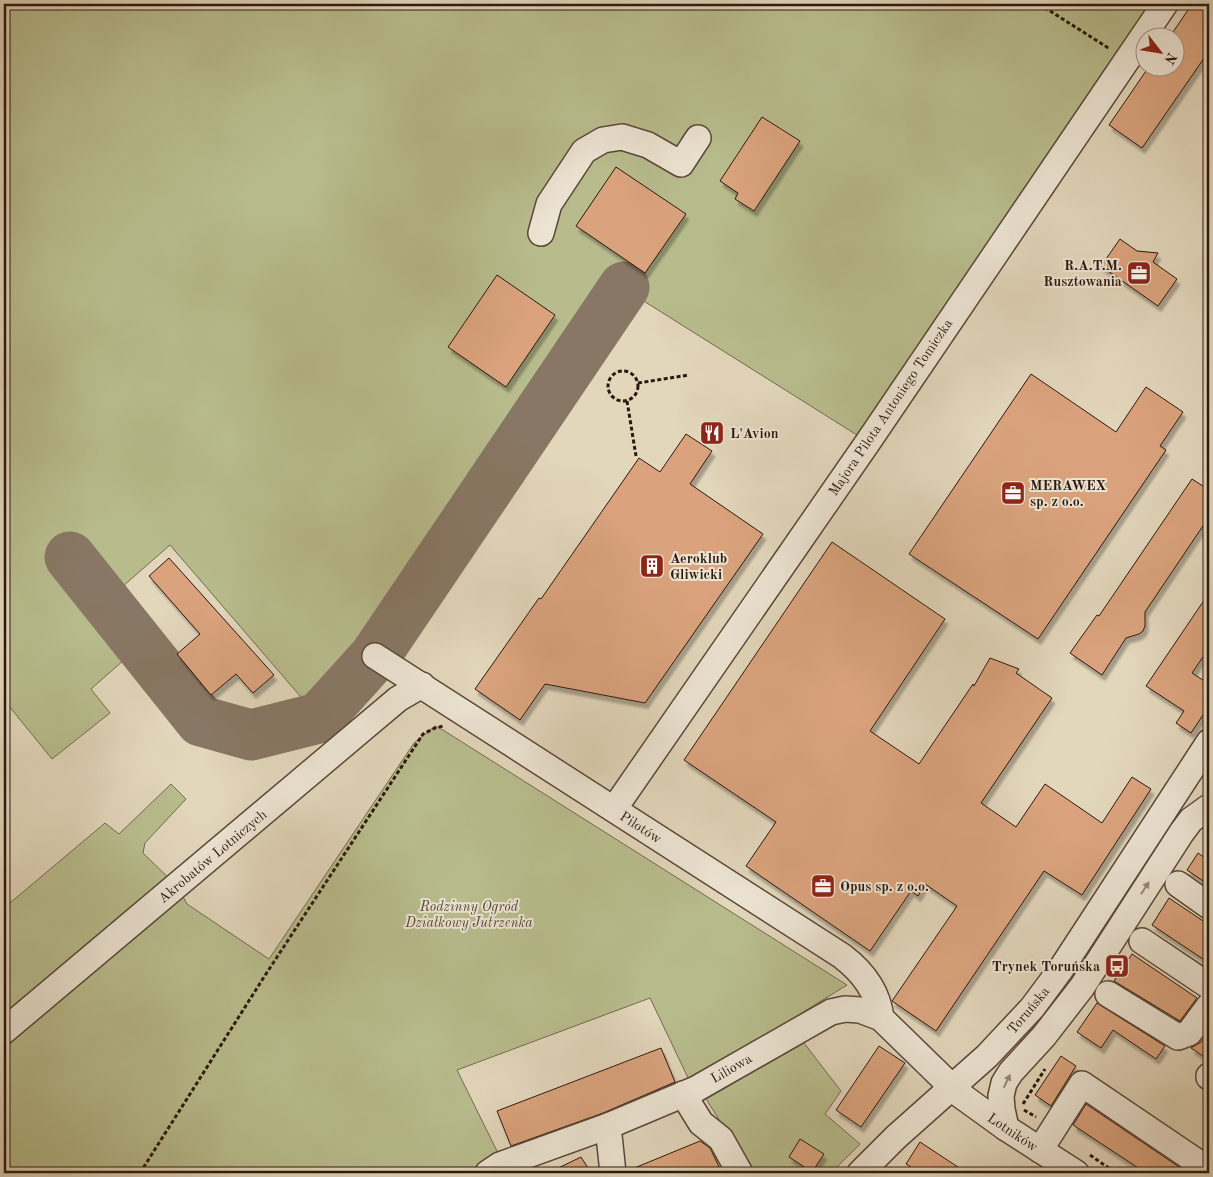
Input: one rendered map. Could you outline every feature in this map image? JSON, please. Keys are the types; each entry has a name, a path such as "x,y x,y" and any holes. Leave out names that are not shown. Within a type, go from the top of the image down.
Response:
{"street":[{"name":"Majora Pilota Antoniego Tomiczka","path":"614,809 868,442 1165,4"},
{"path":"540,233 549,204 584,151 603,140 622,137 648,146 681,164 698,138"},
{"name":"Pilotów","path":"375,656 851,963 872,987 880,1008 881,1018"},
{"name":"Akrobatów Lotniczych","path":"4,1031 398,699 422,685"},
{"name":"Toruńska","path":"860,1173 896,1137 987,1056 1032,1008 1061,969 1209,742"},
{"path":"1006,1128 1001,1102 1004,1083 1011,1072 1062,1014 1082,987 1182,832 1191,820 1209,807 1180,788"},
{"path":"1178,884 1209,906"},
{"path":"1142,941 1209,986"},
{"path":"1108,994 1178,1037 1188,1033 1209,1006"},
{"name":"Liliowa","path":"488,1173 500,1165 608,1126 683,1094 831,1012 845,1009 860,1010 881,1018 951,1087"},
{"path":"1012,1029 1062,1014"},
{"path":"1040,1150 1082,1084 1209,1170"},
{"name":"Lotników","path":"951,1087 1006,1128 1076,1173"},
{"path":"683,1094 701,1123 721,1139 740,1173"},
{"path":"608,1126 613,1173"}],"path":[{"path":"1039,4 1127,60"},
{"path":"622,371 630,372 638,383 636,394 627,401 619,401 613,398 609,392 608,384 610,378 622,371"},
{"path":"638,383 690,375"},
{"path":"627,401 636,456"},
{"path":"140,1173 259,985 423,734 444,726 451,729"}],"green space":[{"path":"4,4 1165,4 1149,28 1136,28 1136,47 868,442 623,288 375,656 319,718 170,545 106,601 141,645 91,689 110,713 52,759 4,700"},
{"name":"Rodzinny Ogród Działkowy Jutrzenka","path":"435,726 847,985 690,1082 650,998 457,1070 499,1155 469,1173 4,1173 4,908 105,823 119,834 171,784 186,799 145,843 143,853 177,886 187,904 269,959 414,743"},
{"path":"804,1043 841,1091 825,1114 860,1144 831,1173 753,1173 706,1099"}],"building":[{"path":"1192,4 1209,4 1209,51 1142,148 1109,125 1141,78 1186,78 1186,28 1176,28"},
{"path":"762,117 800,141 754,211 735,199 738,193 720,181"},
{"path":"616,167 686,214 645,273 576,226"},
{"name":"R.A.T.M. Rusztowania","path":"1120,239 1137,251 1158,253 1153,262 1177,279 1158,306 1101,266"},
{"path":"497,275 555,315 506,387 448,347"},
{"name":"MERAWEX sp. z o.o.","path":"1031,374 1116,432 1146,387 1183,412 1160,446 1166,450 1038,639 909,554"},
{"name":"Aeroklub Gliwicki","path":"686,434 712,451 690,484 763,534 645,703 545,684 520,720 475,689 539,598 541,599 639,458 660,472"},
{"path":"1192,479 1209,490 1209,517 1145,612 1143,631 1126,638 1102,675 1070,653 1097,615 1099,616"},
{"path":"832,542 945,619 870,731 919,764 973,684 974,686 990,658 1019,669 1016,673 1052,698 981,803 1016,827 1045,784 1102,823 1132,777 1151,789 1082,895 1044,871 936,1031 892,1001 957,906 925,884 918,896 911,891 870,951 746,866 776,822 684,760"},
{"path":"169,558 274,675 253,693 236,674 211,695 177,654 200,634 149,576"},
{"path":"1209,593 1209,648 1192,673 1209,684 1209,706 1191,733 1176,723 1184,711 1146,686"},
{"path":"1198,853 1209,861 1209,885 1187,870"},
{"path":"1169,898 1209,925 1209,963 1152,925"},
{"path":"1132,954 1197,998 1180,1021 1114,981"},
{"path":"1097,1003 1165,1046 1156,1059 1113,1030 1101,1048 1077,1032"},
{"path":"1209,1030 1209,1060 1191,1048 1201,1042"},
{"path":"879,1046 905,1063 861,1127 836,1110"},
{"path":"661,1048 675,1082 603,1113 511,1146 497,1111"},
{"path":"1061,1056 1076,1066 1051,1106 1035,1095"},
{"path":"1086,1104 1188,1173 1146,1173 1073,1125"},
{"path":"800,1139 824,1154 812,1172 789,1157"},
{"path":"700,1141 710,1148 722,1173 627,1173 627,1171"},
{"path":"920,1142 967,1173 920,1173 906,1164"},
{"path":"581,1157 591,1173 548,1173"}],"taxiway":[{"path":"70,557 201,721 251,735 319,718 375,656 624,287"}],"place":[{"name":"R.A.T.M. Rusztowania","path":"1139,273"},
{"name":"L'Avion","path":"712,433"},
{"name":"MERAWEX sp. z o.o.","path":"1013,493"},
{"name":"Aeroklub Gliwicki","path":"652,566"},
{"name":"Opus sp. z o.o.","path":"823,886"},
{"name":"Trynek Toruńska","path":"1117,966"}]}
